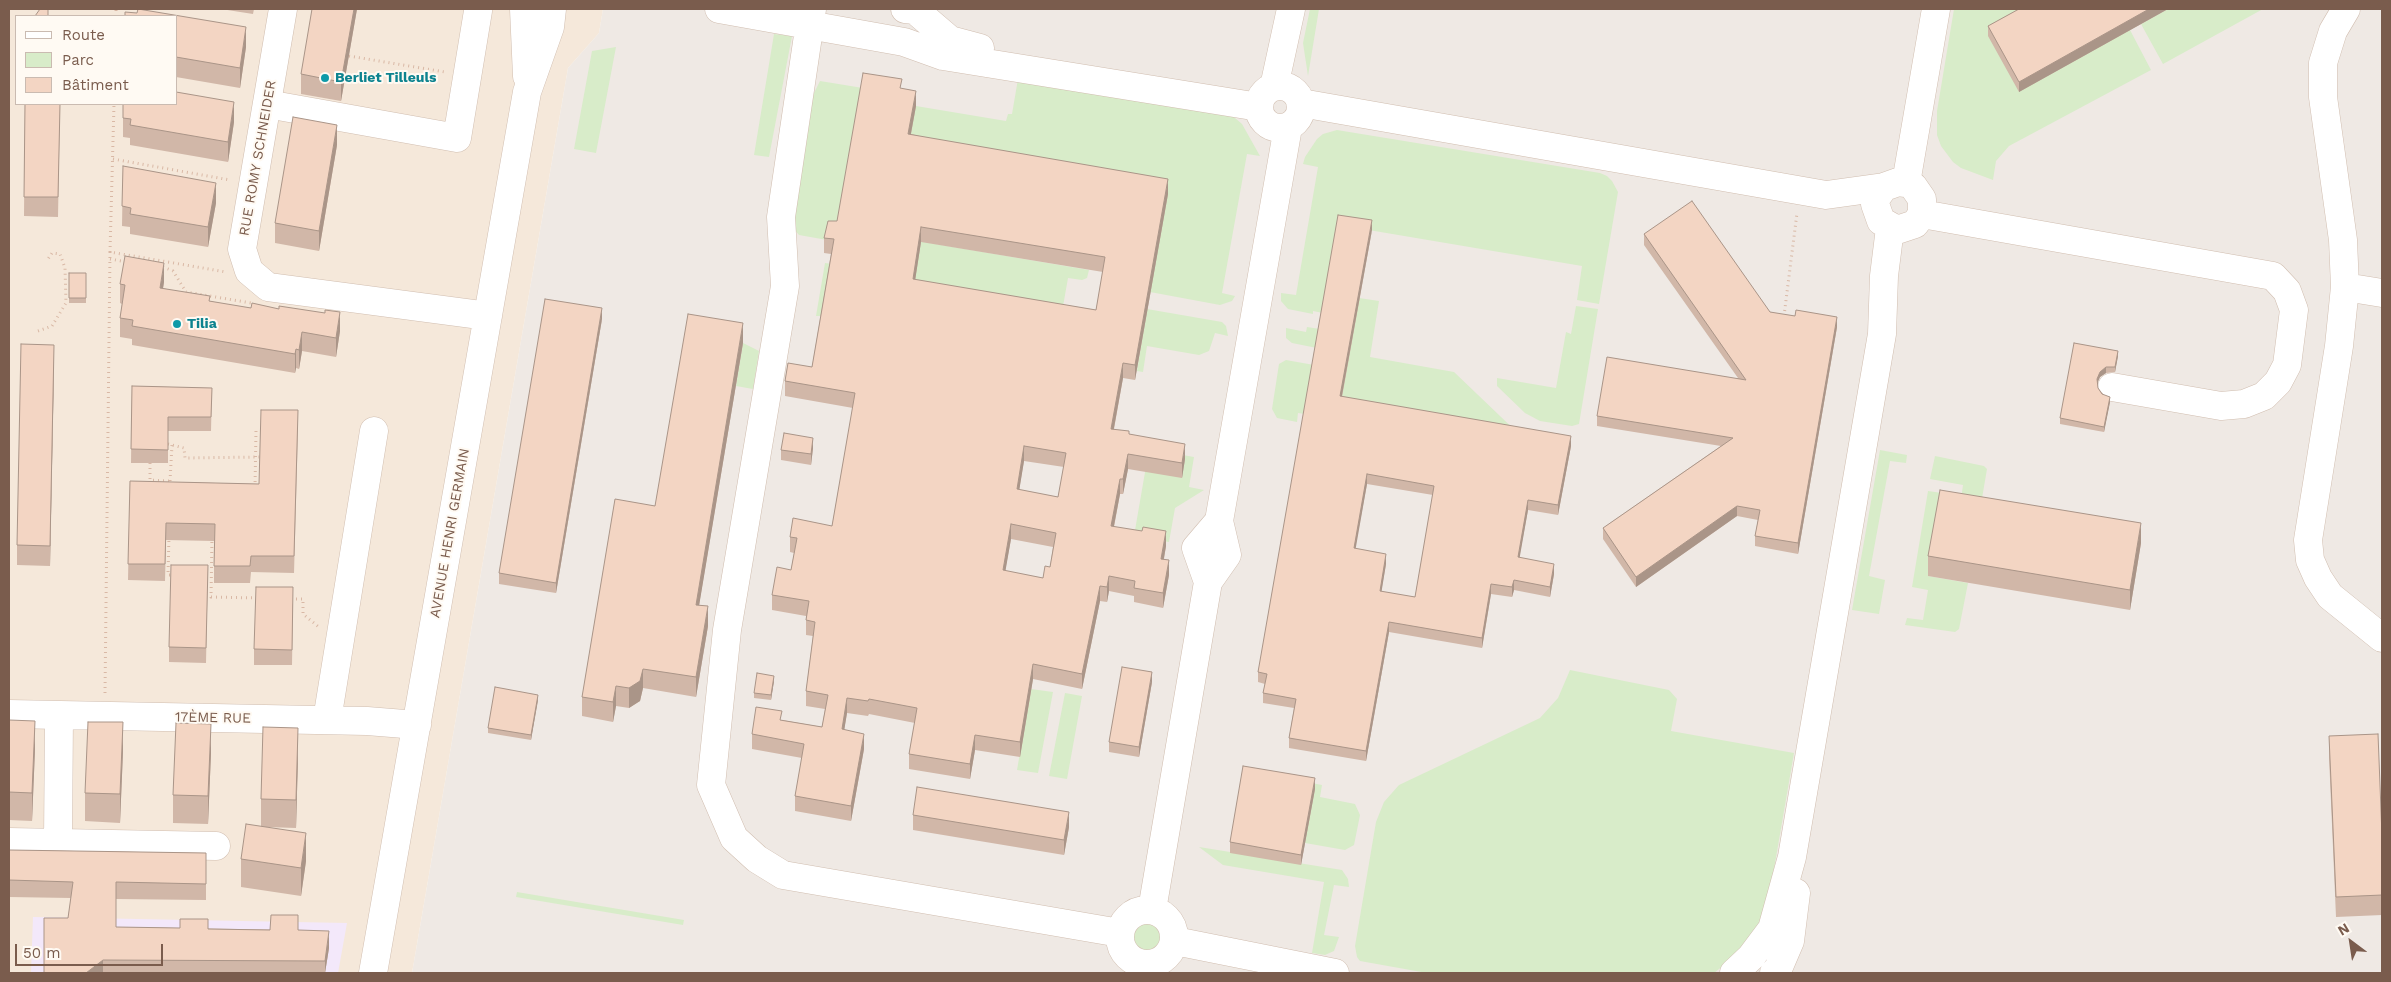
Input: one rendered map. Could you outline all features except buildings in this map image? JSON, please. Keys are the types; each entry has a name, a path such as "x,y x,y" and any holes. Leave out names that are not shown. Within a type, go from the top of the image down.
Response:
{"street":[{"name":"RUE ROMY SCHNEIDER","path":"249,271 242,249 283,9"},
{"name":"AVENUE HENRI GERMAIN","path":"524,9 527,92"},
{"name":"AVENUE HENRI GERMAIN","path":"373,973 527,92 550,27 552,9"},
{"path":"719,9 811,17"},
{"path":"782,9 904,42 943,56 1265,97 1291,89 1296,115 1219,521 1228,555 1208,582 1152,910"},
{"path":"906,9 915,10 950,40 969,46 1265,97"},
{"path":"1290,9 1265,97 1264,120 1268,124 1281,128 1296,115 1826,194 2273,276 2287,291 2294,310 2286,365 2278,382 2264,396 2244,404 2221,406 2112,388"},
{"path":"1734,973 1751,957 1772,929 1792,857 1882,334 1884,276 1936,9"},
{"path":"2346,9 2333,31 2323,64 2323,97 2343,240 2345,287 2339,346 2308,540 2310,560 2318,578 2330,596 2382,638"},
{"path":"267,104 457,138 478,11"},
{"path":"811,17 781,218 785,286 727,630 711,785 734,838 757,859 783,875 1120,933"},
{"path":"1296,115 1836,208 1898,208"},
{"path":"249,271 268,287 488,316"},
{"path":"2345,287 2382,293"},
{"path":"327,720 338,642 374,431"},
{"name":"17ÈME RUE","path":"9,714 327,720 417,725"},
{"path":"58,843 59,715"},
{"path":"9,842 216,846"},
{"path":"1774,973 1778,969 1790,941 1797,886 1792,857"},
{"path":"1143,910 1152,910 1167,918 1175,932 1175,940 1172,949 1160,961 1144,965 1128,957 1120,942 1120,933 1128,918 1143,910"},
{"path":"1175,940 1336,973"}],"path":[{"path":"349,56 467,75"},
{"path":"105,716 110,252 114,105"},
{"path":"113,159 253,184"},
{"path":"1783,324 1799,202"},
{"path":"110,252 237,274 249,271"},
{"path":"38,331 52,326 66,303 65,268 60,254 52,253 48,259"},
{"path":"110,259 136,263"},
{"path":"156,266 173,271 186,292 252,303"},
{"path":"255,488 256,430"},
{"path":"170,490 170,445 184,448 185,458 255,459 260,457"},
{"path":"150,463 150,480 170,481"},
{"path":"169,528 168,576 177,576"},
{"path":"212,529 211,597 266,598"},
{"path":"203,575 212,575"},
{"path":"285,599 303,599 302,614 338,642"}],"shaded area":[{"path":"9,9 603,9 599,33 568,68 412,973 9,973"},
{"path":"603,9 2382,9 2382,973 412,973 568,68 599,33"},
{"path":"33,917 347,923 338,973 31,973"}],"green space":[{"path":"1310,9 1319,9 1308,76 1303,43"},
{"path":"1954,9 2037,9 2130,30 2151,70 2009,146 1996,161 1993,180 1961,168 1953,162 1941,146 1937,135 1937,111"},
{"path":"2168,9 2263,9 2163,64 2141,24"},
{"path":"774,34 792,36 769,157 754,155"},
{"path":"616,47 596,153 574,149 592,51"},
{"path":"1019,73 1228,112 1242,124 1260,156 1247,154 1222,293 1235,296 1232,301 1220,305 1150,292 1167,194 888,143 916,106 1006,121 1008,114 1012,114"},
{"path":"820,81 863,88 837,236 827,240 799,235 793,228 810,101"},
{"path":"1337,130 1600,173 1607,176 1618,192 1599,304 1577,300 1582,266 1339,225 1323,313 1313,311 1313,314 1288,309 1281,301 1281,293 1296,295 1318,167 1303,164 1305,157 1317,139 1323,134"},
{"path":"894,237 1089,270 1087,278 1082,280 1068,278 1062,312 884,290"},
{"path":"825,263 832,264 823,316 816,316"},
{"path":"1359,298 1379,301 1370,357 1454,372 1523,438 1340,406"},
{"path":"1576,306 1598,309 1579,424 1572,426 1540,421 1525,413 1497,386 1497,378 1556,388 1566,332 1571,334"},
{"path":"1147,309 1222,322 1226,326 1228,336 1215,333 1209,351 1199,355 1147,346 1143,372 1137,371"},
{"path":"1307,327 1320,329 1317,348 1292,343 1286,338 1286,328 1306,332"},
{"path":"743,343 759,351 753,389 736,386"},
{"path":"1286,360 1314,365 1305,414 1298,413 1297,422 1277,418 1272,409 1279,364"},
{"path":"1149,449 1194,457 1189,487 1204,490 1175,508 1169,542 1134,536"},
{"path":"1880,450 1907,455 1906,463 1890,461 1869,576 1885,580 1879,614 1852,610"},
{"path":"1935,456 1984,466 1987,469 1979,516 1928,576 1968,583 1959,629 1955,632 1905,625 1907,618 1923,620 1928,590 1912,587 1928,491 1942,493 1960,506 1963,485 1930,479"},
{"path":"1570,670 1669,690 1677,699 1671,731 1794,753 1770,892 1760,924 1733,958 1714,973 1427,973 1360,961 1357,957 1355,946 1376,822 1384,802 1399,785 1540,718 1558,698"},
{"path":"1031,689 1053,692 1038,773 1017,770"},
{"path":"1065,693 1082,696 1067,779 1049,776"},
{"path":"1285,778 1322,785 1320,797 1355,804 1360,815 1354,845 1345,850 1305,843"},
{"path":"1199,847 1342,870 1348,879 1349,887 1334,885 1324,935 1339,937 1334,951 1325,955 1312,953 1324,882 1223,865"},
{"path":"517,892 684,920 683,925 516,897"},
{"path":"1147,921 1154,922 1159,926 1163,931 1163,945 1159,950 1154,954 1147,955 1140,954 1135,950 1131,945 1130,938 1131,931 1135,926 1140,922"}],"place":[{"name":"Berliet Tilleuls","path":"325,78"},
{"name":"Tilia","path":"177,324"}]}
